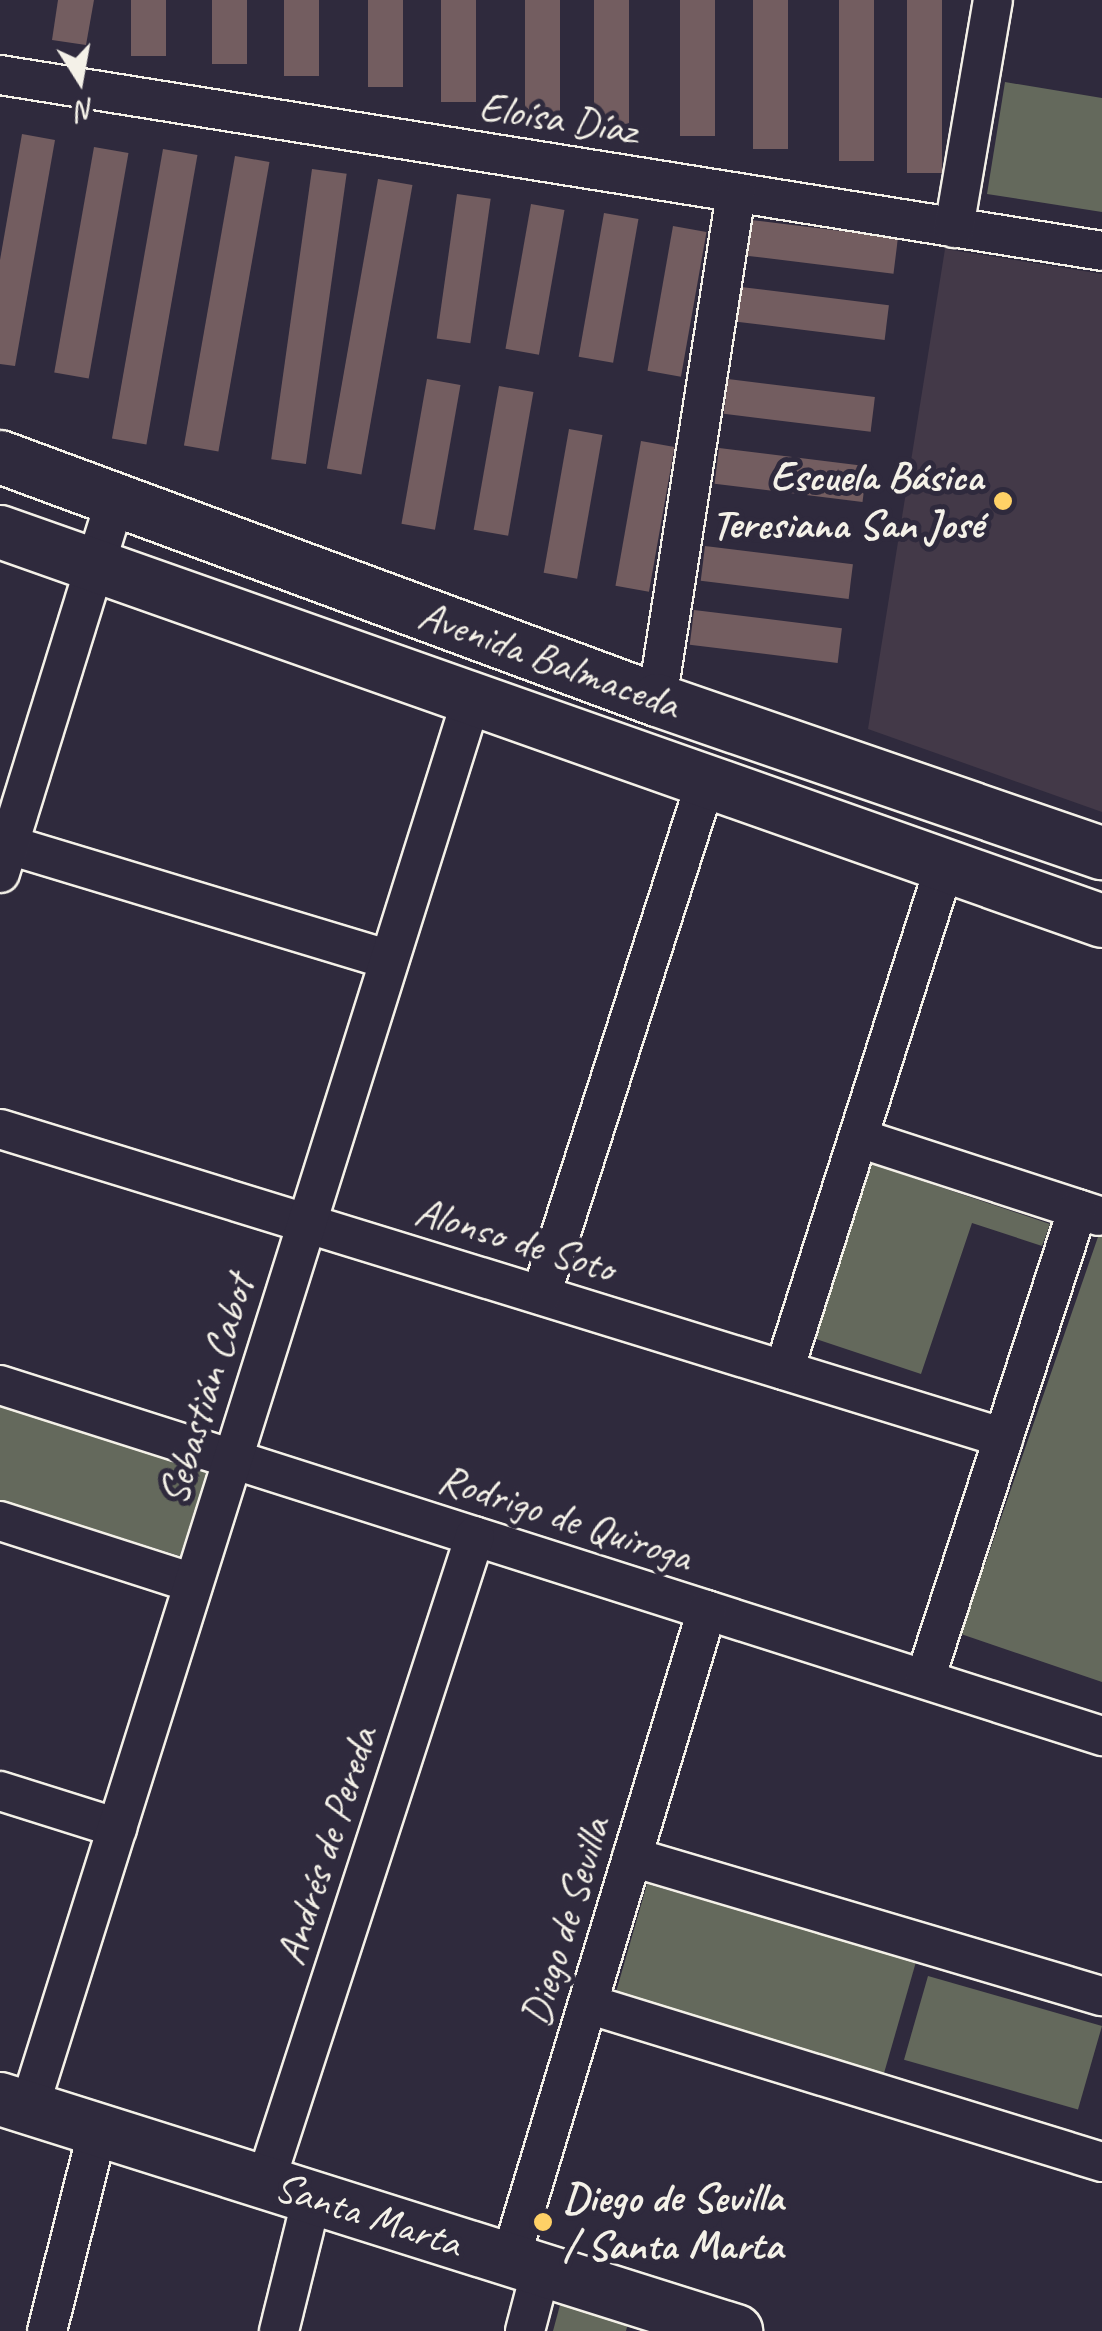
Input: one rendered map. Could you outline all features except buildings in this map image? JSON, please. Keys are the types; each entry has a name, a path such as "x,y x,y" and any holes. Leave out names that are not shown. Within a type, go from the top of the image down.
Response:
{"street":[{"path":"954,228 992,0"},
{"name":"Eloísa Díaz","path":"0,76 1102,251"},
{"path":"657,700 736,193"},
{"name":"Avenida Balmaceda","path":"0,457 657,700 1102,854"},
{"path":"115,502 4,859 390,960"},
{"name":"Avenida Balmaceda","path":"0,532 1102,921"},
{"name":"Sebastián Cabot","path":"14,2104 117,1828 472,698"},
{"path":"541,1295 706,781"},
{"path":"784,1370 946,866"},
{"name":"Alonso de Soto","path":"0,1129 1004,1438"},
{"path":"859,1138 1090,1213 1004,1438 925,1679"},
{"name":"Rodrigo de Quiroga","path":"0,1386 1102,1736"},
{"path":"0,1521 194,1584"},
{"name":"Andrés de Pereda","path":"279,2331 289,2190 474,1536"},
{"name":"Diego de Sevilla","path":"526,2331 526,2265 588,2004 707,1610"},
{"path":"0,1791 117,1828"},
{"path":"632,1858 1102,1996"},
{"path":"588,2004 1102,2162"},
{"name":"Santa Marta","path":"14,2104 736,2331"},
{"path":"47,2331 98,2130"}],"shaded area":[{"name":"Escuela Básica Teresiana San José","path":"945,249 1102,274 1102,812 868,729"}],"green space":[{"path":"1005,82 1102,98 1102,212 987,194"},
{"path":"866,1162 1050,1224 1042,1246 972,1223 921,1374 807,1336"},
{"path":"1099,1234 1102,1235 1102,1682 961,1634"},
{"path":"0,1403 208,1467 180,1556 0,1500"},
{"path":"647,1884 916,1961 883,2077 614,1999"},
{"path":"928,1976 1102,2026 1078,2110 904,2060"},
{"path":"560,2305 628,2323 626,2331 553,2331"}],"place":[{"name":"Escuela Básica Teresiana San José","path":"1003,501"},
{"name":"Diego de Sevilla / Santa Marta","path":"543,2222"}]}
